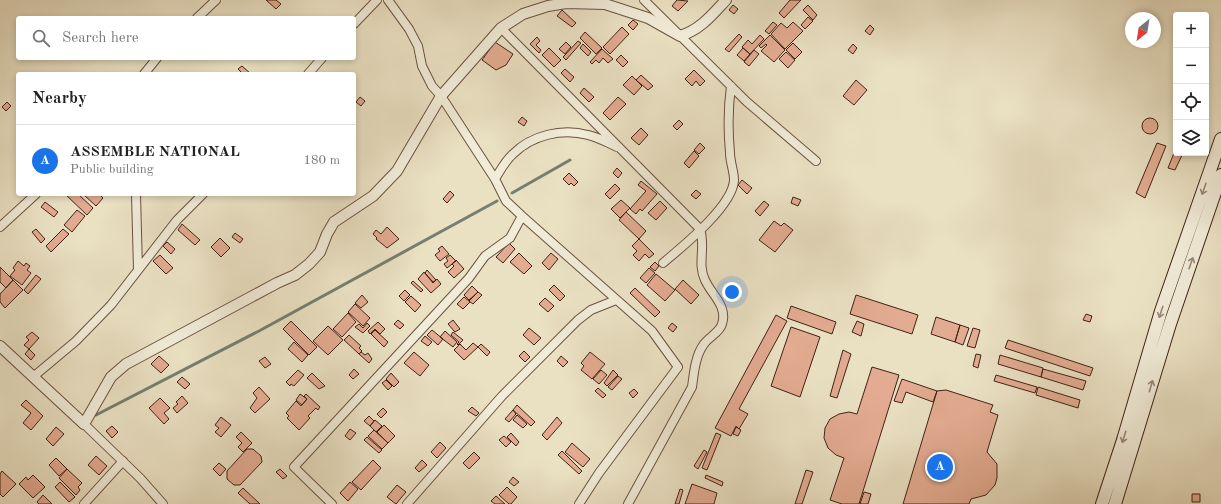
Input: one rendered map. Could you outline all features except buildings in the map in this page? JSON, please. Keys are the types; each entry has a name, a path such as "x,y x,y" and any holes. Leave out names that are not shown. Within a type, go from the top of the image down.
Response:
{"main road":[{"path":"1102,504 1123,440 1161,311 1221,139"},
{"path":"1115,504 1170,324 1221,175"}],"street":[{"path":"200,16 216,0"},
{"path":"356,22 377,0"},
{"path":"388,0 409,29 418,46 422,66 432,86 441,96 495,179 506,201 652,331 678,369 604,467 579,504"},
{"path":"644,0 731,86 816,162"},
{"path":"84,424 111,378 126,364 277,283 295,275 309,264 320,252 327,234 334,222 373,196 397,171 441,96 501,28 523,14 548,6 566,3 605,4 648,18 680,36 690,33 701,26 726,0"},
{"path":"501,28 700,229 704,240 701,265 704,279 718,299 723,314 722,324 704,344 694,367 692,387 628,504"},
{"path":"146,72 155,60"},
{"path":"310,72 320,60"},
{"path":"663,263 716,213 725,200 734,182 730,153 728,110 731,86"},
{"path":"495,179 506,162 521,147 529,141 549,134 576,132 590,135 622,149"},
{"path":"0,227 34,196"},
{"path":"136,196 138,270"},
{"path":"33,377 76,341 111,305 177,220 201,196"},
{"path":"332,504 294,467 469,278 485,256 510,238 522,216"},
{"path":"407,504 502,396 578,320 591,310 616,300"},
{"path":"0,346 84,424 163,504"},
{"path":"84,504 122,461"}],"waterway":[{"path":"512,193 570,160"},
{"path":"96,415 259,331 497,201"}],"place":[{"name":"ASSEMBLE NATIONAL","path":"940,467"}]}
